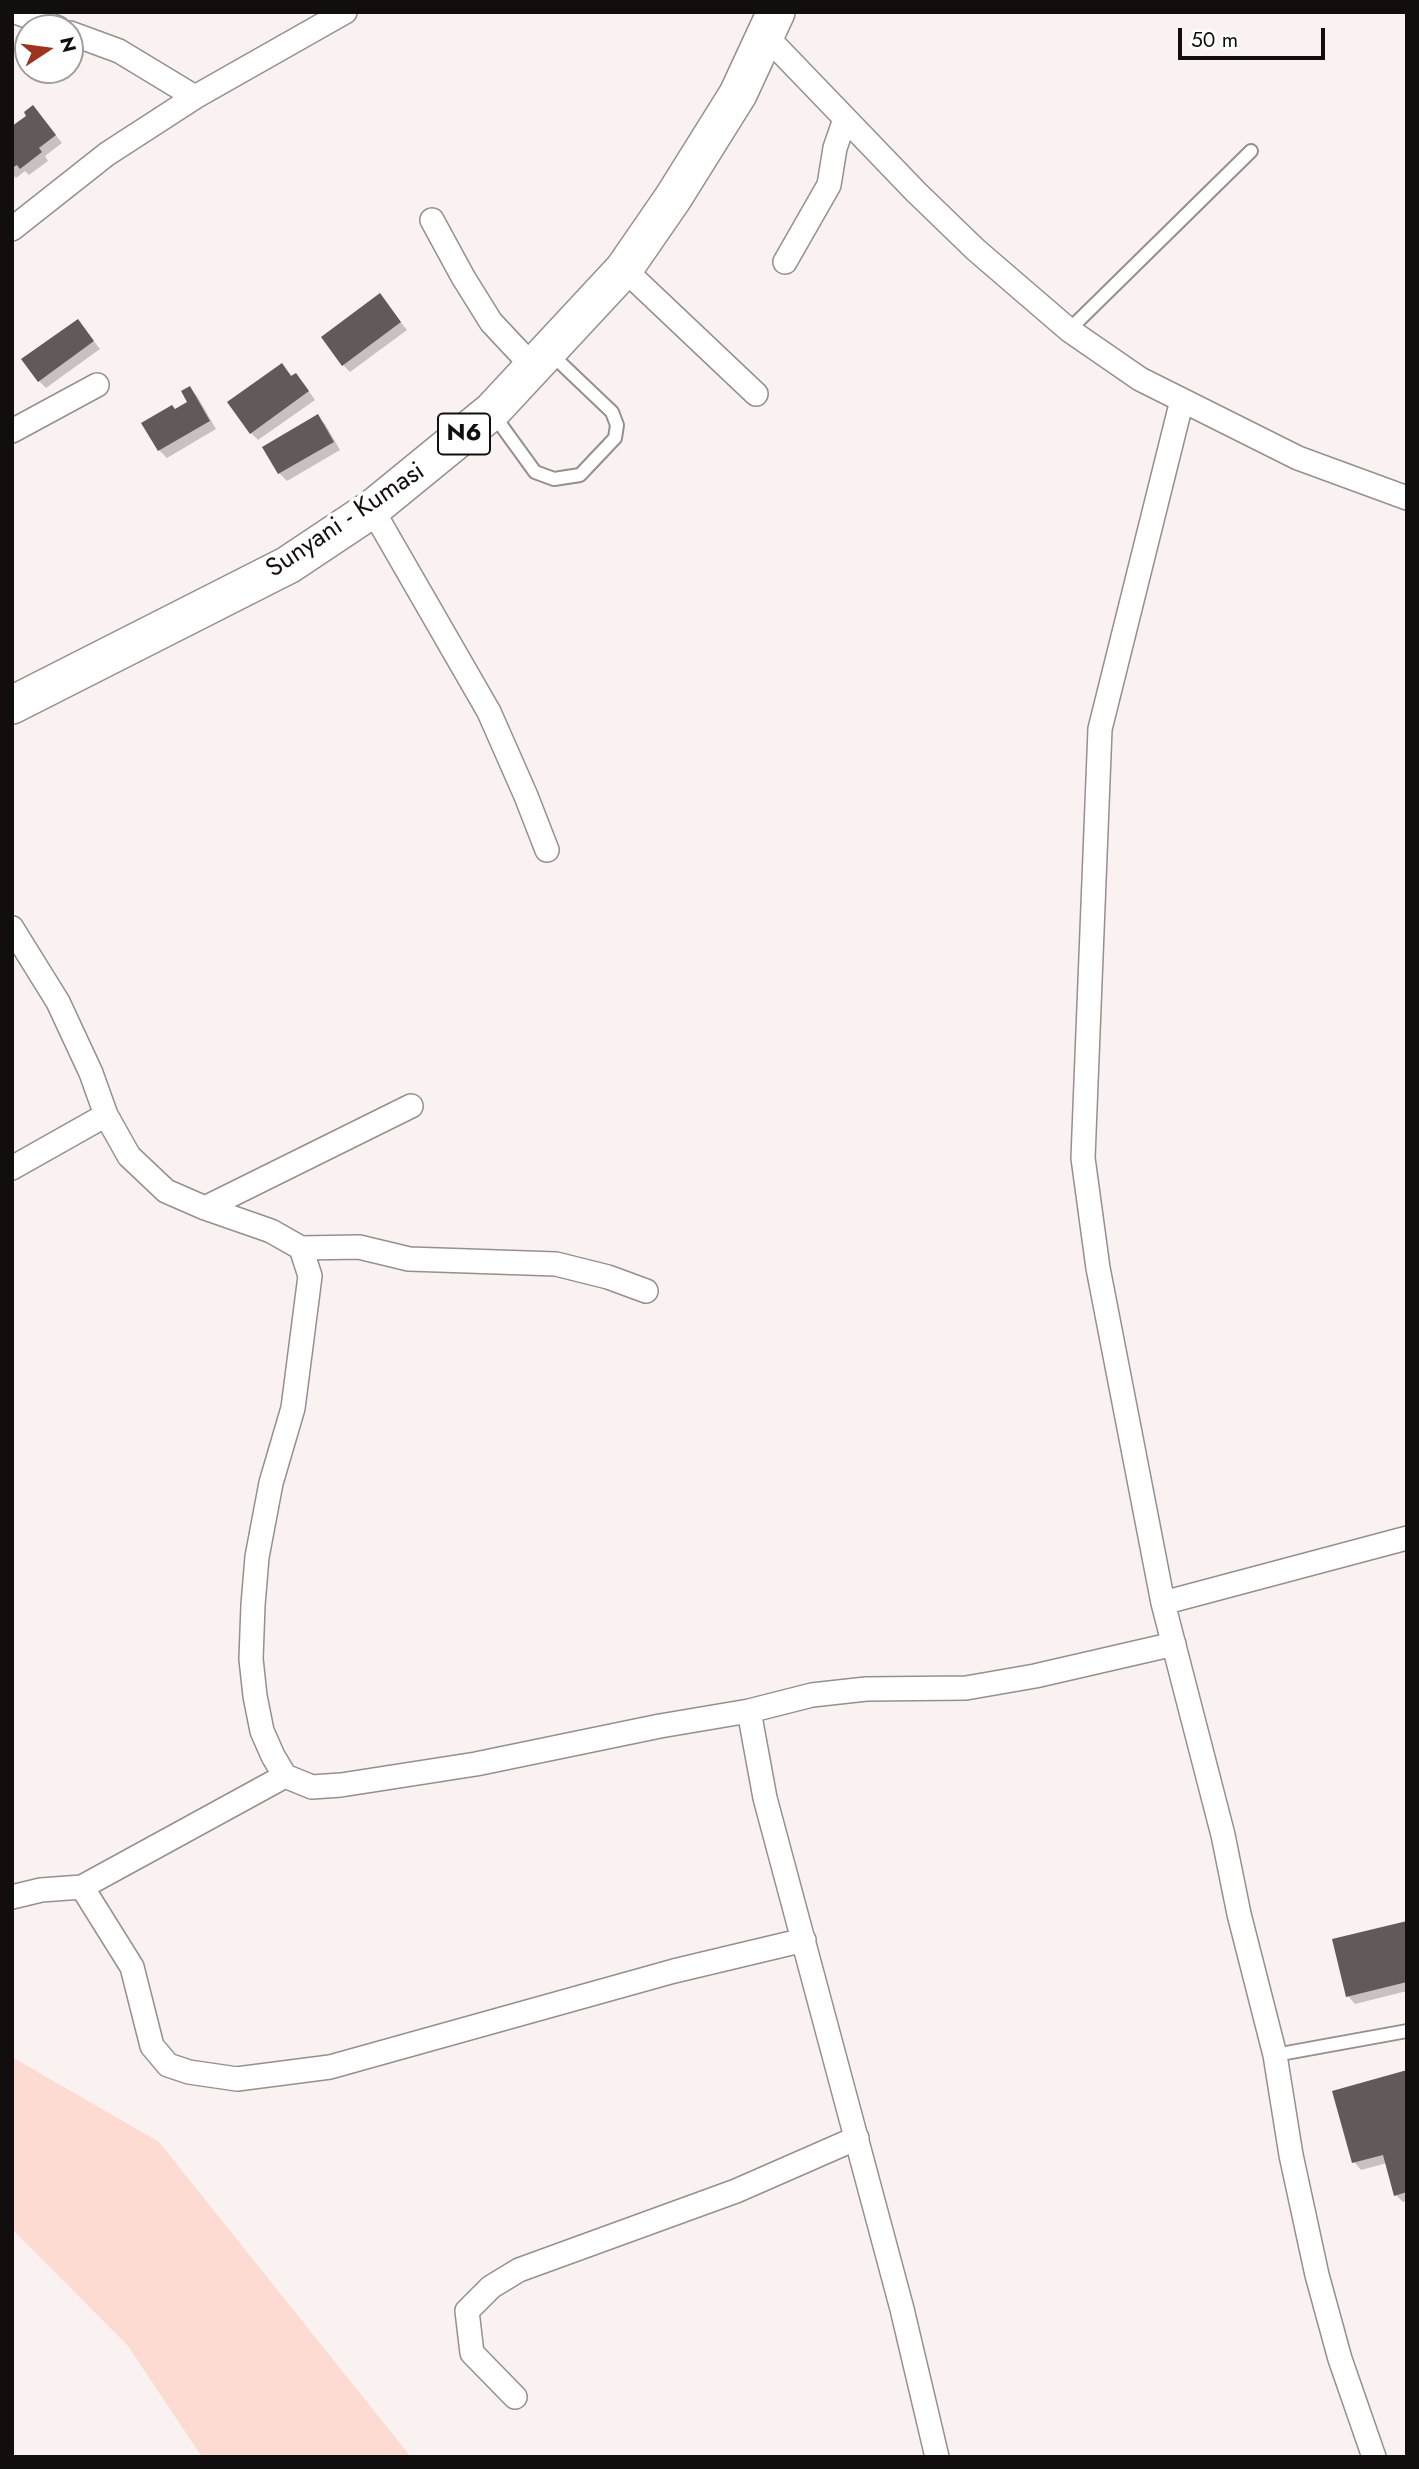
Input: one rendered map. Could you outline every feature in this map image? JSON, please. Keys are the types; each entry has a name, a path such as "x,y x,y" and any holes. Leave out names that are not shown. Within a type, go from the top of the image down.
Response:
{"main road":[{"name":"Sunyani - Kumasi","path":"12,705 288,565 372,509 492,411 624,269 673,198 738,94 772,18"}],"street":[{"path":"12,229 107,154 195,97 345,12"},
{"path":"772,18 845,119 976,250 1069,330 1140,379 1298,458 1407,498"},
{"path":"84,38 118,51 195,97"},
{"path":"785,262 829,185 835,148 845,119"},
{"path":"432,220 491,322 541,360"},
{"path":"624,269 756,394"},
{"path":"12,431 97,385"},
{"path":"1182,400 1100,729 1083,1158 1098,1269 1163,1603 1223,1835 1239,1913 1275,2055 1291,2155 1317,2275 1340,2359 1374,2457"},
{"path":"372,509 489,712 547,850"},
{"path":"12,928 58,1002 106,1115 129,1156 166,1191 271,1231 301,1248 359,1247 409,1259 556,1264 608,1277 646,1291"},
{"path":"205,1208 411,1106"},
{"path":"12,1168 106,1115"},
{"path":"301,1248 310,1276 309,1289 293,1408 271,1483 257,1557 251,1659 262,1731 272,1756 285,1776 312,1787 341,1785 476,1764 660,1726 749,1711 813,1695 866,1689 966,1688 1035,1676 1174,1644"},
{"path":"1163,1603 1407,1538"},
{"path":"749,1711 765,1798 902,2309 937,2457"},
{"path":"12,1897 41,1890 82,1887 285,1776"},
{"path":"82,1887 132,1967 152,2046 168,2064 189,2072 237,2079 330,2067 674,1971 804,1941"},
{"path":"515,2397 472,2353 467,2311 491,2287 519,2270 736,2191 857,2138"}],"lane":[{"path":"1069,330 1251,150"},
{"path":"492,411 535,472 554,479 580,475 615,438 617,425 612,412 541,360"},
{"path":"1275,2055 1407,2031"}],"shaded area":[{"path":"12,2057 159,2142 411,2457 202,2457 128,2346 12,2229"}],"building":[{"path":"33,105 56,135 39,148 42,152 20,169 17,165 12,168 12,126 26,116 24,112"},
{"path":"380,293 401,322 342,366 321,337"},
{"path":"78,319 94,341 38,382 21,359"},
{"path":"282,363 291,376 296,373 309,391 250,434 227,402"},
{"path":"190,386 210,421 158,451 141,423 172,405 175,409 187,402 181,391"},
{"path":"318,414 334,442 278,474 262,447"},
{"path":"1407,1921 1407,1982 1346,1997 1332,1939"},
{"path":"1407,2070 1407,2192 1394,2196 1383,2155 1352,2163 1332,2091"}]}
